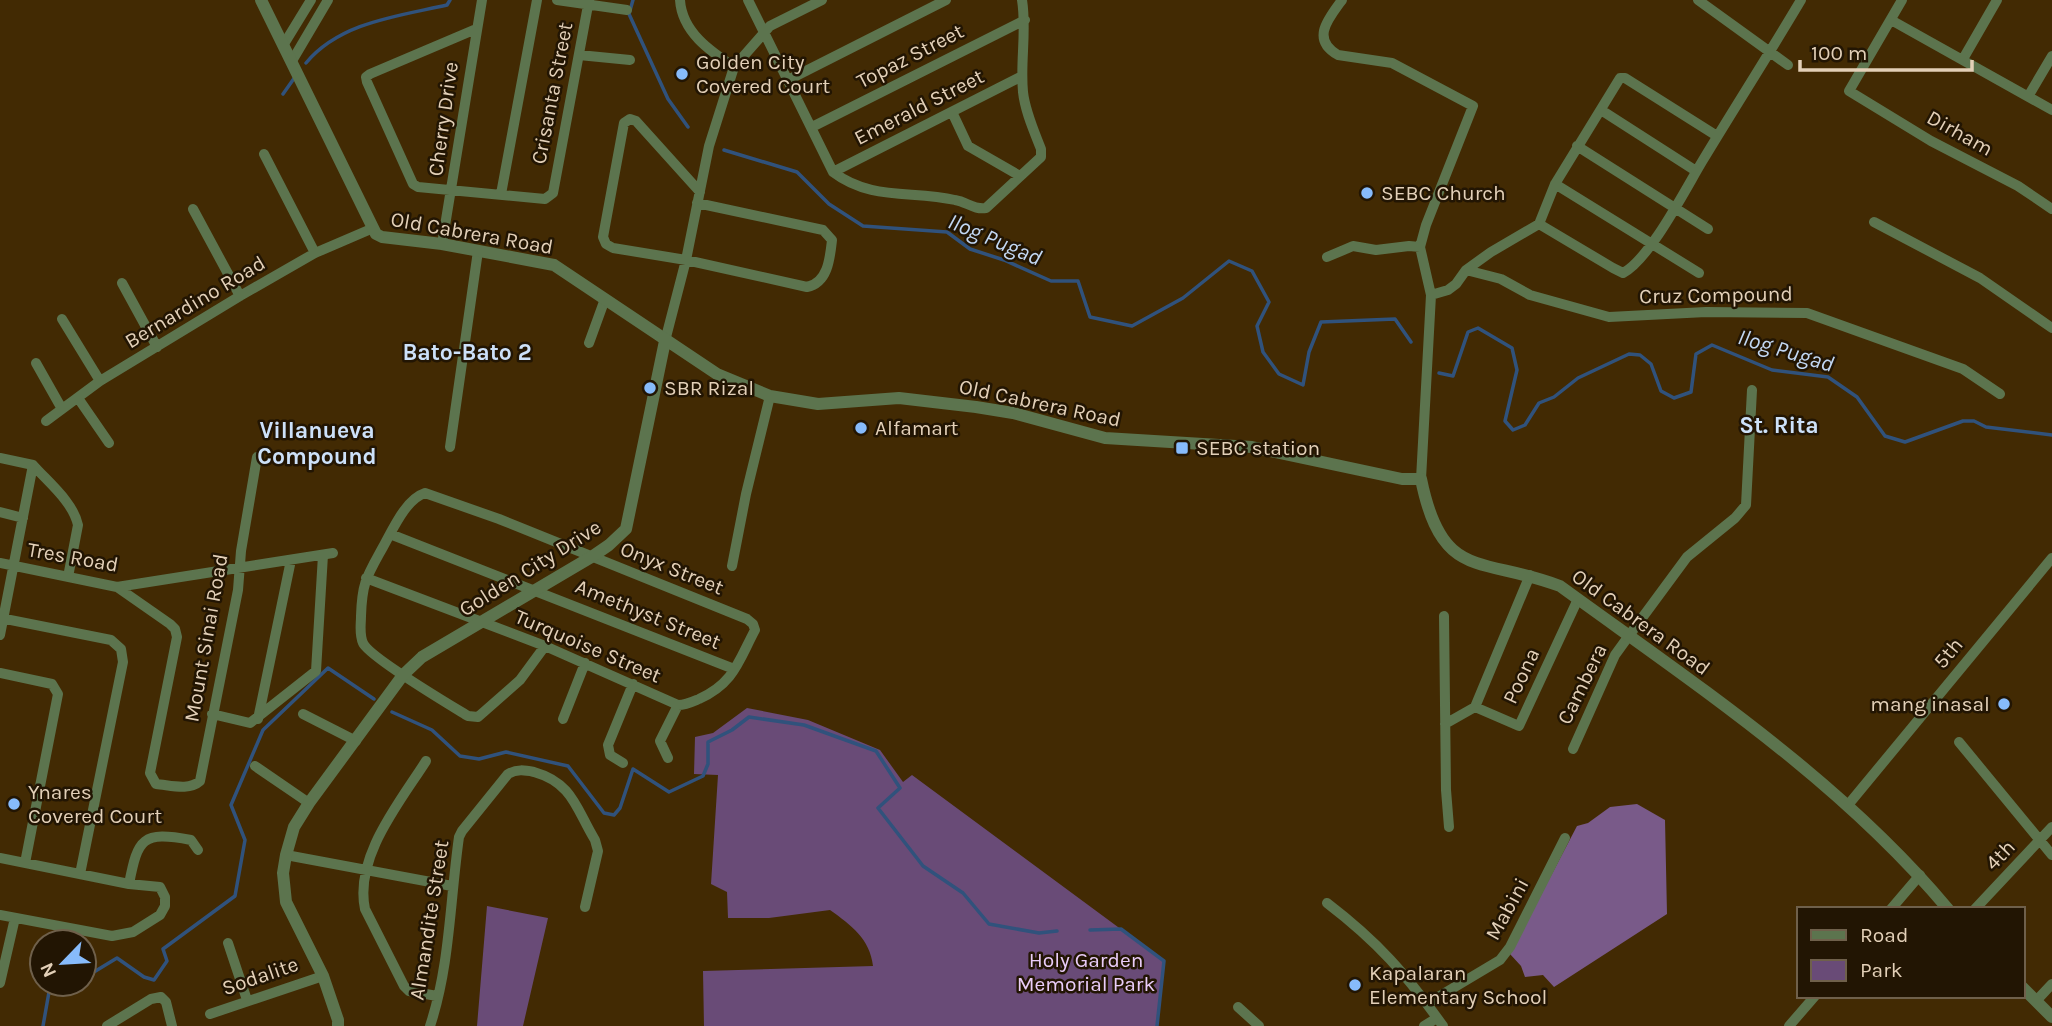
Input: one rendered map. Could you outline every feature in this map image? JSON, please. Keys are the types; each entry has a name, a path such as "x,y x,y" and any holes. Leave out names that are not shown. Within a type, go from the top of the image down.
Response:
{"street":[{"name":"Old Cabrera Road","path":"261,0 371,229 376,234 544,261 554,265 717,374 770,396 818,404 899,398 929,401 1013,413 1105,438 1252,447 1402,479 1421,479 1427,508 1441,539 1462,559 1482,566 1530,575 1560,586 1771,741 1890,844 1946,907"},
{"path":"284,44 311,0"},
{"path":"292,61 328,0"},
{"name":"Cherry Drive","path":"442,244 481,0"},
{"path":"476,29 366,77 414,184 418,187 501,194 537,0"},
{"path":"557,0 588,2 627,10"},
{"path":"680,0 687,23 696,38 734,67"},
{"path":"748,0 833,172 844,180 873,191 957,200 978,209 986,208 1041,157 1024,102 1022,76 1025,20 1022,0"},
{"name":"Golden City Drive","path":"338,1026 323,975 286,902 283,873 294,827 404,675 422,657 593,556 626,529 709,146 734,67 763,32 822,0"},
{"path":"788,80 946,0"},
{"path":"1342,0 1324,25 1324,37 1332,52 1392,63 1473,106 1426,225 1420,247 1431,295 1421,479"},
{"path":"1698,0 1788,65"},
{"path":"1539,224 1623,273 1632,268 1674,207 1801,0"},
{"path":"1902,0 1891,20 2052,110"},
{"path":"1963,60 1997,0"},
{"name":"Crisanta Street","path":"501,194 545,199 553,193 588,2"},
{"name":"Topaz Street","path":"812,127 1025,20"},
{"name":"Dirham","path":"1891,20 1849,91 1931,141 2018,186 2052,209"},
{"path":"579,55 630,60"},
{"path":"2029,95 2052,56"},
{"name":"Emerald Street","path":"833,172 1022,76"},
{"path":"1431,295 1448,290 1466,270 1539,224 1555,184 1620,78 1625,78 1717,136"},
{"path":"1601,110 1696,171"},
{"path":"952,112 968,146 1020,176"},
{"path":"630,119 636,121 698,197 823,230 832,240 829,261 821,280 816,285 807,287 685,260 613,248 606,244 603,237 624,123 630,119"},
{"path":"1577,146 1708,229"},
{"path":"264,154 315,253"},
{"path":"1555,184 1699,273"},
{"path":"193,209 240,296"},
{"path":"1874,222 1980,278 2052,328"},
{"name":"Bernardino Road","path":"46,421 100,381 240,296 315,253 371,229"},
{"path":"1327,257 1353,246 1376,250 1420,247"},
{"path":"450,447 478,251"},
{"name":"Cruz Compound","path":"1466,270 1502,279 1530,295 1609,317 1807,313 1963,369 2000,394"},
{"path":"122,283 157,347"},
{"path":"589,343 604,299"},
{"path":"62,319 100,381"},
{"path":"36,363 62,410"},
{"name":"Cambera","path":"1573,749 1615,655 1687,556 1735,518 1746,505 1752,390"},
{"path":"732,566 770,396"},
{"path":"78,398 109,443"},
{"name":"Mount Sinai Road","path":"117,587 175,629 177,637 150,773 156,784 189,787 196,785 200,781 238,590 257,457"},
{"path":"0,458 33,465 71,508 78,525 68,577"},
{"path":"0,635 33,465"},
{"name":"Onyx Street","path":"390,534 413,499 425,493 593,556 747,619 755,630 734,670"},
{"path":"0,512 23,518"},
{"path":"390,534 362,590 362,641 365,647 468,716 478,717 520,680 545,646"},
{"name":"Amethyst Street","path":"390,534 535,589 734,670"},
{"name":"Tres Road","path":"0,564 117,587 328,554 318,666 312,675 258,719"},
{"name":"5th","path":"1848,805 2052,558"},
{"path":"212,714 246,724 258,719 291,560"},
{"path":"1445,724 1475,707 1530,575"},
{"name":"Turquoise Street","path":"366,578 545,646 677,705"},
{"name":"Poona","path":"1475,707 1519,726 1578,599"},
{"path":"1444,616 1449,827"},
{"path":"2,618 111,640 121,649 123,662 80,874"},
{"path":"563,719 585,663"},
{"path":"668,758 660,741 677,705 689,703 724,685 734,670"},
{"path":"0,673 52,684 58,694 25,863"},
{"path":"623,763 610,755 608,745 633,684"},
{"path":"303,714 356,741"},
{"path":"1959,742 2052,855"},
{"path":"426,761 379,834 367,869 363,900 404,986 410,991 437,996"},
{"path":"255,766 309,803"},
{"name":"Almandite Street","path":"430,1026 449,938 452,886 462,831 514,771 523,770 549,777 559,783 595,840 598,850 584,906"},
{"name":"4th","path":"1977,907 2052,827"},
{"path":"129,884 139,845 144,840 177,837 191,840 198,850"},
{"name":"Mabini","path":"1427,1003 1500,960 1565,838"},
{"path":"286,855 452,886"},
{"path":"0,858 129,884 160,887 165,897 165,906 160,915 133,932 111,936 0,915"},
{"path":"1893,907 1920,875"},
{"path":"1327,902 1359,927 1391,958 1427,1003 1440,1022 1424,1026"},
{"path":"0,983 15,918"},
{"path":"228,943 247,1000"},
{"name":"Sodalite","path":"209,1014 323,975"},
{"path":"2036,1001 2052,984"},
{"path":"2024,989 2052,1017"},
{"path":"107,1026 151,999 161,997 166,1002 172,1026"},
{"path":"1789,1026 1813,998"},
{"path":"1238,1007 1259,1026"}],"green space":[{"name":"Holy Garden Memorial Park","path":"747,708 808,720 880,750 903,782 912,775 1164,961 1157,1026 704,1026 703,971 873,966 864,940 830,910 769,918 728,918 727,892 711,884 718,775 694,774 695,737 713,733"},
{"path":"487,906 548,918 523,1026 477,1026"}],"shaded area":[{"path":"1637,804 1665,820 1667,914 1554,987 1543,975 1525,977 1521,966 1510,954 1577,826 1588,823 1610,807"}],"waterway":[{"name":"Ilog Pugad","path":"306,63 320,49 353,30 390,17 447,5 450,0"},
{"name":"Ilog Pugad","path":"633,0 629,14 668,99 688,127"},
{"name":"Ilog Pugad","path":"283,94 295,77"},
{"name":"Ilog Pugad","path":"724,150 797,172 829,204 863,226 947,232 970,249 1004,260 1051,281 1078,281 1090,317 1132,326 1183,298 1229,261 1252,271 1269,302 1257,326 1263,352 1279,374 1303,385 1309,352 1321,322 1395,319 1411,342"},
{"name":"Ilog Pugad","path":"1439,373 1453,376 1468,332 1478,328 1512,348 1517,370 1505,421 1513,430 1525,425 1539,403 1554,397 1578,378 1629,354 1640,355 1651,364 1661,391 1674,398 1691,392 1696,354 1712,345 1772,370 1828,377 1857,397 1885,436 1905,442 1963,421 1974,421 1986,427 2052,435"},
{"path":"98,970 117,958 144,977 154,980 167,961 163,949 235,896 245,840 231,805 263,730 328,668 374,699"},
{"path":"392,712 432,730 460,756 479,759 506,752 568,766 604,813 614,815 620,808 633,769 669,792 703,776 708,764 708,742 732,730 749,717 804,725 876,751 900,788 878,808 923,866 963,893 989,924 1039,933 1057,931"},
{"path":"1090,930 1121,929 1164,961 1157,1026"},
{"path":"43,1026 48,998"}],"place":[{"name":"Golden City Covered Court","path":"682,74"},
{"name":"SEBC Church","path":"1367,193"},
{"name":"SBR Rizal","path":"650,388"},
{"name":"Alfamart","path":"861,428"},
{"name":"SEBC station","path":"1182,448"},
{"name":"mang inasal","path":"2004,704"},
{"name":"Ynares Covered Court","path":"14,804"},
{"name":"Kapalaran Elementary School","path":"1355,985"}],"district":[{"name":"Bato-Bato 2","path":"467,352"},
{"name":"St. Rita","path":"1779,425"},
{"name":"Villanueva Compound","path":"317,443"}]}
